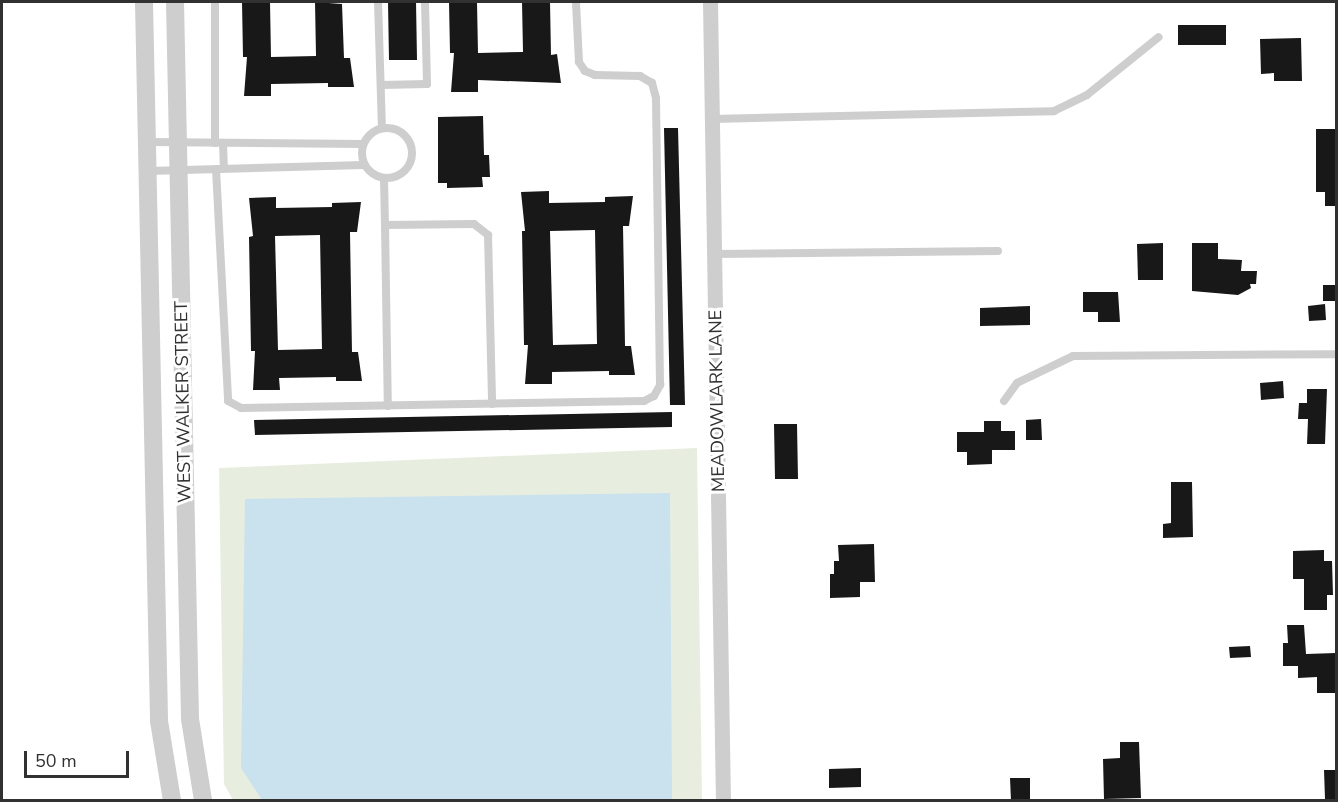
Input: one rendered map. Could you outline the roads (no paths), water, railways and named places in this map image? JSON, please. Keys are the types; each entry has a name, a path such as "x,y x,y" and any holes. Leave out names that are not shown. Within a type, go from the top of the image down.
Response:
{"street":[{"name":"WEST WALKER STREET","path":"144,2 159,721 172,801"},
{"name":"WEST WALKER STREET","path":"175,2 190,719 203,801"},
{"name":"MEADOWLARK LANE","path":"710,2 723,801"}],"lane":[{"path":"215,2 228,401 241,408 644,401 654,396 660,385 656,98 652,84 640,76 595,75 585,71 579,62 576,2"},
{"path":"378,2 382,128"},
{"path":"381,85 427,84 425,2"},
{"path":"712,119 1054,111 1087,95 1159,37"},
{"path":"147,142 363,144 382,128"},
{"path":"363,144 364,165 375,176 384,178 405,171 412,148 404,134 382,128"},
{"path":"148,171 364,165"},
{"path":"384,178 388,406"},
{"path":"385,225 474,224 488,235 492,404"},
{"path":"715,254 998,251"},
{"path":"1004,401 1017,383 1072,356 1336,354"}],"water":[{"path":"670,493 672,800 262,800 241,768 245,499"}]}
